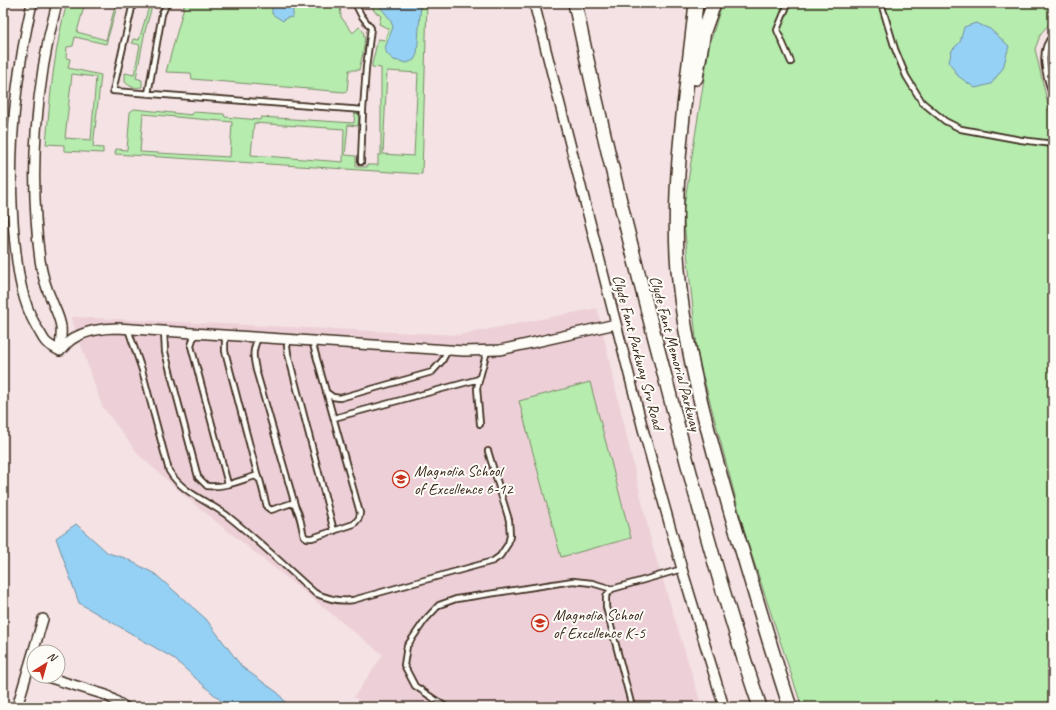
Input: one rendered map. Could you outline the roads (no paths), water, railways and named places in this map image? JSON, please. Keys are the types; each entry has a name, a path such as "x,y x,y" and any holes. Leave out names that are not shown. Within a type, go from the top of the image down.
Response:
{"main road":[{"name":"Clyde Fant Memorial Parkway","path":"575,3 605,143 689,471 732,619 760,707"},
{"name":"Clyde Fant Memorial Parkway","path":"696,3 678,170 678,256 682,305 690,354 722,483 790,707"},
{"path":"678,170 704,31 714,3"}],"street":[{"path":"32,3 18,72 14,109 11,175 12,224 17,265 24,302 45,342 60,351"},
{"path":"57,3 48,46 38,110 35,177 40,260 47,289 62,327 60,351"},
{"name":"Clyde Fant Parkway Srv Road","path":"534,3 645,437 682,569 724,707"},
{"path":"60,351 72,339 104,328 448,350 488,351 500,350 616,324"},
{"path":"37,644 43,619"},
{"path":"66,683 106,695 125,707"},
{"path":"17,707 26,684"}],"lane":[{"path":"133,3 113,92 363,110"},
{"path":"148,94 162,14 167,3"},
{"path":"355,3 371,28 366,68 361,162"},
{"path":"787,3 777,30 791,62"},
{"path":"881,3 895,50 906,76 922,102 945,121 962,129 1053,144"},
{"path":"1053,36 1046,46 1044,56 1048,82 1053,97"},
{"path":"128,329 142,370 169,471 173,477 193,495 229,517 315,593 327,599 343,602 353,600 493,561 500,556 508,544 510,536 509,520 488,451"},
{"path":"164,331 165,352 198,477 207,486 213,487 255,476 258,477"},
{"path":"196,334 191,346 228,484"},
{"path":"225,335 225,351 267,507 271,510 292,503 295,506"},
{"path":"258,338 253,348 256,370 304,536 307,538 312,538 354,524 359,518 360,513 312,341"},
{"path":"289,340 287,346 288,354 334,531"},
{"path":"326,392 333,397 340,398 432,372 442,361 448,350"},
{"path":"480,424 477,388 488,351"},
{"path":"334,418 479,379"},
{"path":"446,707 414,686 404,664 407,646 425,620 439,605 456,599 572,581 592,583 612,589 682,569"},
{"path":"612,589 606,596 606,607 632,707"}],"water":[{"path":"377,3 421,3 417,54 414,60 407,63 394,60 387,54 385,48 393,27 390,19"},
{"path":"283,4 293,10 293,17 286,18 283,21 272,14 272,6"},
{"path":"976,23 990,29 1009,46 1003,68 991,84 975,88 958,76 949,62 952,50 960,42 964,27"},
{"path":"76,524 108,553 125,558 155,574 206,619 242,667 278,693 289,707 228,707 173,658 79,603 56,538"}],"place":[{"name":"Magnolia School of Excellence 6-12","path":"401,479"},
{"name":"Magnolia School of Excellence K-5","path":"540,623"}]}
